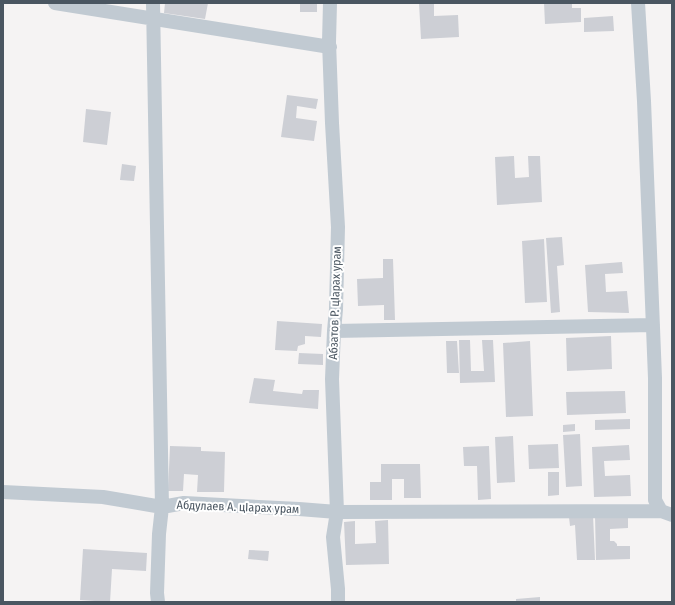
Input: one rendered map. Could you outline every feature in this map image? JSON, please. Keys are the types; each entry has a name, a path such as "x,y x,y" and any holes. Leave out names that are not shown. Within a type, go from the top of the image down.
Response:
{"street":[{"path":"55,3 330,47"},
{"path":"3,492 103,497 162,507 154,3"},
{"name":"Абзатов Р. цIарах урам","path":"330,3 332,122 338,227 336,309 332,379 337,512 333,537 338,602"},
{"path":"638,3 644,101 655,378 655,500 667,513"},
{"path":"334,331 653,325"},
{"name":"Абдулаев А. цIарах урам","path":"158,602 159,534 162,507 184,503 337,512 667,513"}],"building":[{"path":"165,3 208,3 205,19 164,13"},
{"path":"300,3 317,3 317,12 300,12"},
{"path":"419,3 434,3 434,16 458,15 459,37 421,39"},
{"path":"544,3 572,3 572,8 581,8 581,22 545,24"},
{"path":"613,16 614,31 584,32 584,18"},
{"path":"287,95 318,99 316,109 297,106 296,118 317,121 314,141 281,137"},
{"path":"86,109 111,112 107,145 83,142"},
{"path":"514,156 515,178 529,177 528,156 540,156 542,202 497,205 495,157"},
{"path":"122,164 136,166 134,181 120,180"},
{"path":"562,237 564,265 557,266 560,312 551,313 546,238"},
{"path":"544,239 547,302 525,303 522,241"},
{"path":"383,259 393,259 395,320 384,320 384,305 358,306 357,279 383,278"},
{"path":"622,262 623,273 605,274 606,292 627,291 629,313 588,312 585,265"},
{"path":"277,321 322,324 321,337 305,336 305,344 298,346 297,351 275,350"},
{"path":"611,336 612,369 567,371 566,338"},
{"path":"459,340 470,340 471,371 484,371 482,340 493,340 495,382 460,383"},
{"path":"446,341 457,341 459,373 447,373"},
{"path":"530,341 533,416 506,417 503,343"},
{"path":"299,353 323,354 323,365 298,364"},
{"path":"254,378 275,380 273,391 302,394 303,390 319,390 318,409 249,403"},
{"path":"625,391 626,413 567,415 566,392"},
{"path":"630,419 630,429 595,430 595,420"},
{"path":"575,424 575,431 563,432 563,425"},
{"path":"580,434 582,486 566,487 563,435"},
{"path":"513,436 515,482 497,483 495,437"},
{"path":"558,444 559,468 529,469 528,445"},
{"path":"629,445 630,460 604,461 605,476 630,475 631,496 594,497 592,447"},
{"path":"170,446 201,447 201,451 225,452 224,492 197,492 198,475 184,474 183,491 168,491"},
{"path":"489,446 491,499 478,500 477,466 464,466 463,447"},
{"path":"381,464 420,464 421,498 404,498 404,479 392,479 392,500 370,500 370,482 381,482"},
{"path":"548,472 559,472 559,495 548,496"},
{"path":"628,514 628,528 610,529 610,541 614,541 617,546 630,546 630,559 596,560 595,515"},
{"path":"593,515 595,560 577,560 575,525 570,526 569,517"},
{"path":"388,520 389,564 346,565 344,522 355,521 355,544 376,543 375,521"},
{"path":"83,549 147,553 146,571 112,569 110,602 80,600"},
{"path":"249,550 269,551 268,561 248,559"},
{"path":"540,597 540,602 516,602 516,599"}]}
